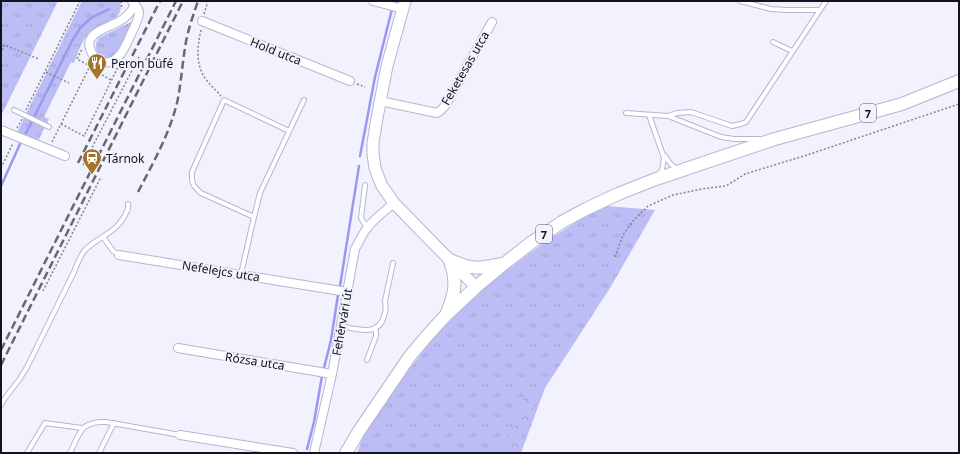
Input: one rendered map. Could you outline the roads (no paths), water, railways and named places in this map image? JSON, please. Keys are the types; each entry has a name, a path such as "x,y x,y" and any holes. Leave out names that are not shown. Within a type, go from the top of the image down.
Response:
{"main road":[{"path":"404,5 380,101 373,143 375,168 384,190 394,203 476,287"},
{"name":"7","path":"346,453 359,431 410,356 446,315 505,263 532,242 562,222 618,194 656,179 775,140 902,104 936,92 959,81"},
{"path":"450,260 474,269 505,263"},
{"path":"446,315 452,301 454,287 454,278 450,260"}],"street":[{"path":"374,1 404,5"},
{"path":"136,2 139,15 119,57 114,61 107,63 99,60 92,53 89,46 94,34 125,18 136,2"},
{"name":"Hold utca","path":"202,20 350,81"},
{"name":"Feketesas utca","path":"380,101 437,113 440,112 445,106 492,22"},
{"path":"1,130 65,156"},
{"name":"Fehérvári út","path":"314,453 332,374 355,249 368,227 394,203"},
{"name":"Nefelejcs utca","path":"119,255 347,292"},
{"name":"Rózsa utca","path":"178,348 332,374"},
{"path":"180,435 293,453"}],"lane":[{"path":"740,1 772,9 819,10"},
{"path":"668,116 677,113 691,112 732,126 746,122 826,1"},
{"path":"773,42 792,51"},
{"path":"254,217 201,193 192,183 192,172 224,100 288,131"},
{"path":"241,274 260,194 288,131 304,100"},
{"path":"14,110 48,127"},
{"path":"626,113 668,116 721,137 734,139 775,140"},
{"path":"649,115 664,158 662,170 656,179"},
{"path":"662,150 669,162 675,168 690,168"},
{"path":"365,185 361,218 368,227"},
{"path":"1,405 20,380 84,251 113,230 122,220 128,208 128,204"},
{"name":"Nefelejcs utca","path":"103,237 113,251 119,255"},
{"path":"341,326 368,331 375,329 381,324 384,318 386,306 385,301 393,263"},
{"path":"367,360 376,336 375,329"},
{"path":"70,453 82,428 97,422 114,423 180,435"},
{"path":"27,453 45,423 82,428"},
{"path":"99,453 114,423"}],"waterway":[{"path":"26,133 72,41 81,27 91,18 109,9"},
{"path":"360,156 375,77 392,9"},
{"path":"1,186 20,144"},
{"path":"340,286 359,166"},
{"path":"324,368 331,340 338,295"},
{"path":"307,449 314,422 322,376"}],"railway":[{"path":"78,163 160,1"},
{"path":"1,350 176,1"},
{"path":"1,365 183,1"},
{"path":"138,192 160,149 174,115 187,36 198,1"}],"place":[{"name":"Peron büfé","path":"97,80"},
{"name":"Tárnok","path":"92,175"}]}
